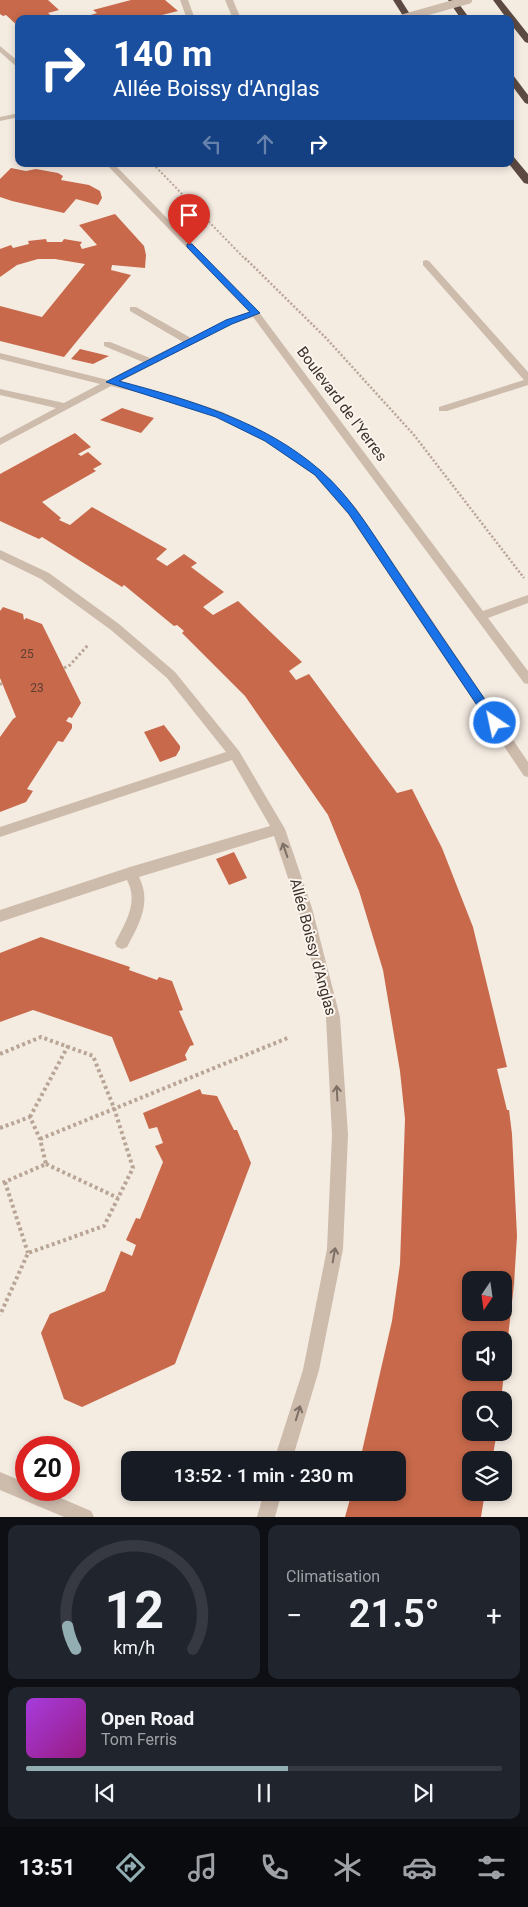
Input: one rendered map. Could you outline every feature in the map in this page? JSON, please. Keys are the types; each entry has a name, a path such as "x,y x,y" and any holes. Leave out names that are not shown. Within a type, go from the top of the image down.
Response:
{"highway":[{"path":"397,0 406,15"},
{"path":"452,0 463,15"},
{"path":"497,0 509,15"},
{"path":"514,22 528,40"},
{"path":"514,82 528,101"},
{"path":"514,163 528,181"}],"street":[{"path":"184,0 190,15"},
{"path":"229,0 235,15"},
{"path":"414,15 468,0"},
{"path":"0,48 15,64"},
{"path":"0,118 15,116"},
{"name":"Boulevard de l'Yerres","path":"113,167 255,313 528,680"},
{"path":"426,263 528,380 443,409"},
{"path":"133,309 191,342"},
{"path":"0,442 111,382 229,322 255,313"},
{"path":"107,344 151,362"},
{"path":"0,356 111,382 219,414 268,438 318,473 352,511 528,772"},
{"path":"0,392 66,407"},
{"name":"Allée Boissy d'Anglas","path":"0,554 44,576 115,627 171,675 235,754 278,829 305,908 333,1017 340,1135 335,1249 311,1370 287,1451"},
{"path":"481,616 528,599"},
{"path":"0,832 235,754"},
{"path":"0,916 278,829"},
{"path":"122,943 140,901 138,886 130,874"},
{"path":"0,1481 85,1517"},
{"path":"266,1517 271,1501"}],"path":[{"name":"Boulevard de l'Yerres","path":"156,167 221,235 326,338 414,435 525,580"},
{"path":"64,668 88,645"},
{"path":"0,1054 42,1037 93,1056 114,1108 133,1168 104,1226 28,1254"},
{"path":"40,1139 290,1037"},
{"path":"0,1128 30,1117 68,1046"},
{"path":"30,1117 40,1139 46,1164"},
{"path":"0,1184 46,1164 118,1198"},
{"path":"0,1314 28,1254 5,1182"}],"building":[{"path":"0,0 48,0 59,10 48,13 50,15 15,15 15,23 6,15 0,14"},
{"path":"131,0 165,0 178,11 162,15 91,15 97,13 93,10"},
{"path":"11,168 26,171 36,169 58,173 63,176 61,180 89,185 100,191 102,198 98,205 76,199 64,213 12,201 0,197 0,179"},
{"path":"115,214 144,246 146,255 145,268 112,265 111,270 131,275 64,357 0,341 0,306 42,317 85,264 55,259 38,259 17,265 0,277 0,249 11,245 13,248 29,244 28,241 46,239 47,242 62,242 64,239 82,242 80,245 82,249 97,245 79,225"},
{"path":"80,349 109,356 93,364 71,359"},
{"path":"122,408 154,418 141,433 100,420"},
{"path":"75,433 91,447 78,454 81,456 88,452 102,464 93,469 96,471 42,502 61,518 59,520 70,525 92,507 167,549 156,559 167,566 184,554 197,563 191,567 224,592 203,607 213,615 238,601 302,662 289,671 296,680 309,674 397,793 412,789 442,848 473,927 507,1067 497,1069 507,1110 509,1110 512,1134 517,1236 512,1302 512,1271 462,1271 462,1321 510,1321 509,1331 462,1331 462,1381 503,1381 502,1391 462,1391 462,1441 495,1441 494,1451 462,1451 462,1501 484,1501 481,1517 345,1517 349,1501 406,1501 406,1451 362,1451 392,1321 400,1264 405,1119 400,1071 383,970 359,891 328,815 245,696 182,633 184,631 177,625 174,626 124,585 122,587 42,537 39,539 0,521 0,474"},
{"path":"3,607 23,614 24,620 26,618 42,624 81,703 72,718 69,717 66,721 72,724 72,728 63,742 58,741 27,789 33,791 26,802 0,812 0,737 16,717 0,678 0,611"},
{"path":"164,725 180,746 180,749 176,756 160,762 144,732"},
{"path":"234,852 247,878 229,885 216,859"},
{"path":"41,937 130,967 129,970 157,980 159,977 172,981 183,1010 179,1011 194,1045 190,1046 185,1055 187,1060 130,1082 112,1037 33,1010 0,1022 0,953"},
{"path":"200,1089 202,1094 217,1096 234,1130 237,1130 251,1163 175,1364 82,1407 64,1399 41,1333 50,1314 105,1291 121,1251 132,1256 136,1245 126,1240 136,1218 140,1219 163,1162 155,1146 163,1143 157,1127 149,1129 143,1113"}],"route":[{"path":"189,245 255,313 229,322 111,382 219,414 268,438 318,473 352,511 495,723"}]}
